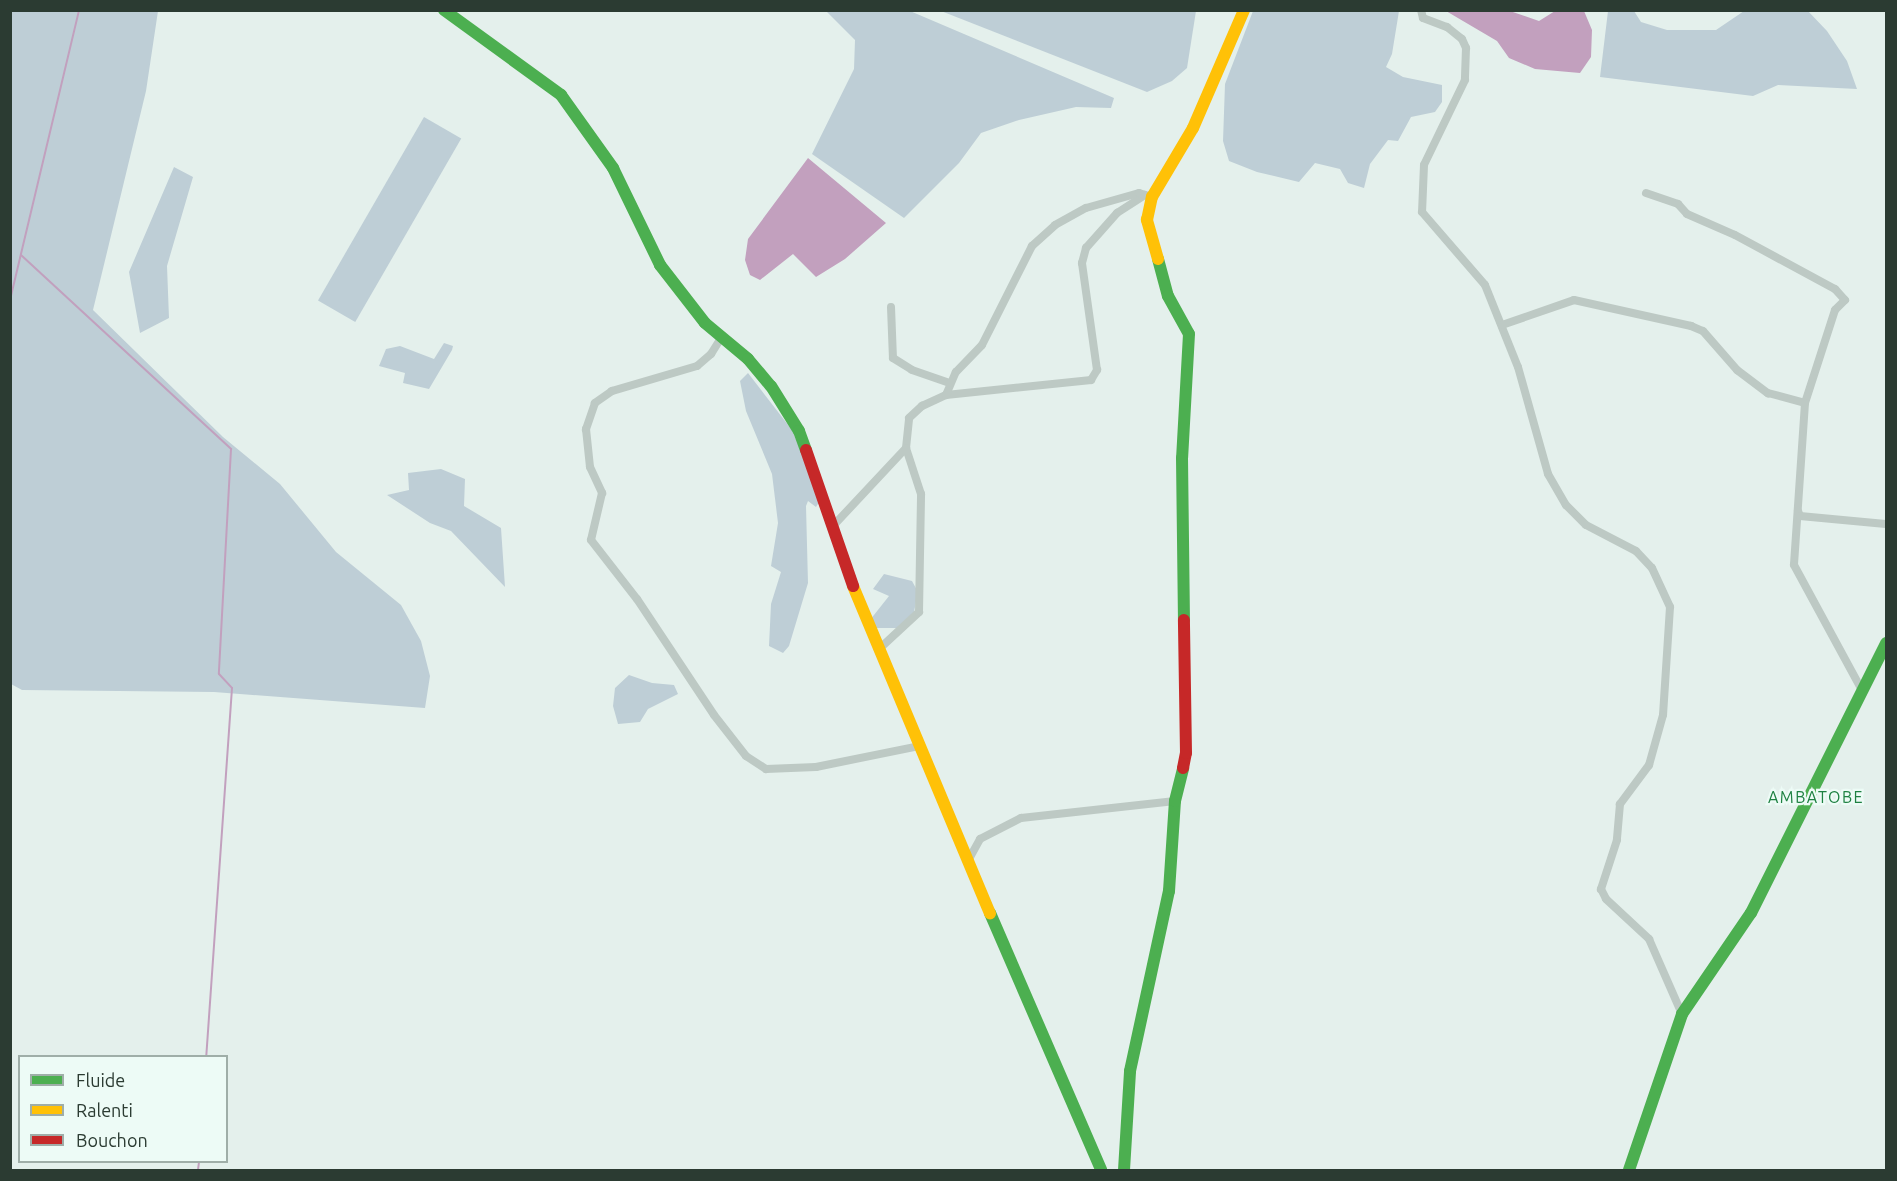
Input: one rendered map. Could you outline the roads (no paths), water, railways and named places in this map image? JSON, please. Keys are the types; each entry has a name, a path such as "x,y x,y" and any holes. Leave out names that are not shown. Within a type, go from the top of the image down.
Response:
{"street":[{"path":"444,10 561,95 613,168 660,266 721,338 763,377 799,431 878,650 1101,1170"},
{"path":"878,650 919,612 921,494 906,448 909,418 922,406 946,395 1091,380 1097,370 1082,262 1086,248 1117,213 1148,196 1193,128 1244,10"},
{"path":"1421,10 1423,18 1434,25 1447,27 1462,39 1466,48 1465,80 1424,165 1422,212 1485,285 1502,325 1548,474 1566,505 1586,525 1636,551 1652,567 1670,607 1663,715 1649,765 1620,804 1617,840 1601,889 1606,899 1649,939 1682,1014"},
{"path":"1646,193 1678,204 1687,214 1735,235 1841,294 1845,300 1835,310 1805,404 1794,566 1862,690"},
{"path":"946,395 949,382 982,345 1032,246 1055,225 1086,208 1121,196 1148,196"},
{"path":"1124,1170 1130,1071 1169,891 1175,801 1186,753 1182,458 1189,334 1168,296 1147,220 1148,196"},
{"path":"1502,325 1574,300 1691,326 1703,331 1737,370 1768,393 1805,404"},
{"path":"891,307 893,358 912,370 949,382"},
{"path":"721,338 711,354 697,366 612,391 595,403 586,429 590,467 602,493 591,540 637,599 714,715 746,756 766,769 816,767 919,746"},
{"path":"833,526 906,448"},
{"path":"1798,511 1800,516 1887,524"},
{"path":"1629,1170 1682,1014 1751,912 1887,643"},
{"path":"969,859 980,839 1021,818 1175,801"}],"waterway":[{"path":"10,300 79,10"},
{"path":"21,255 231,449 219,674 232,688 206,1055"},
{"path":"198,1170 199,1163"}],"district":[{"name":"AMBATOBE","path":"1816,797"}]}
